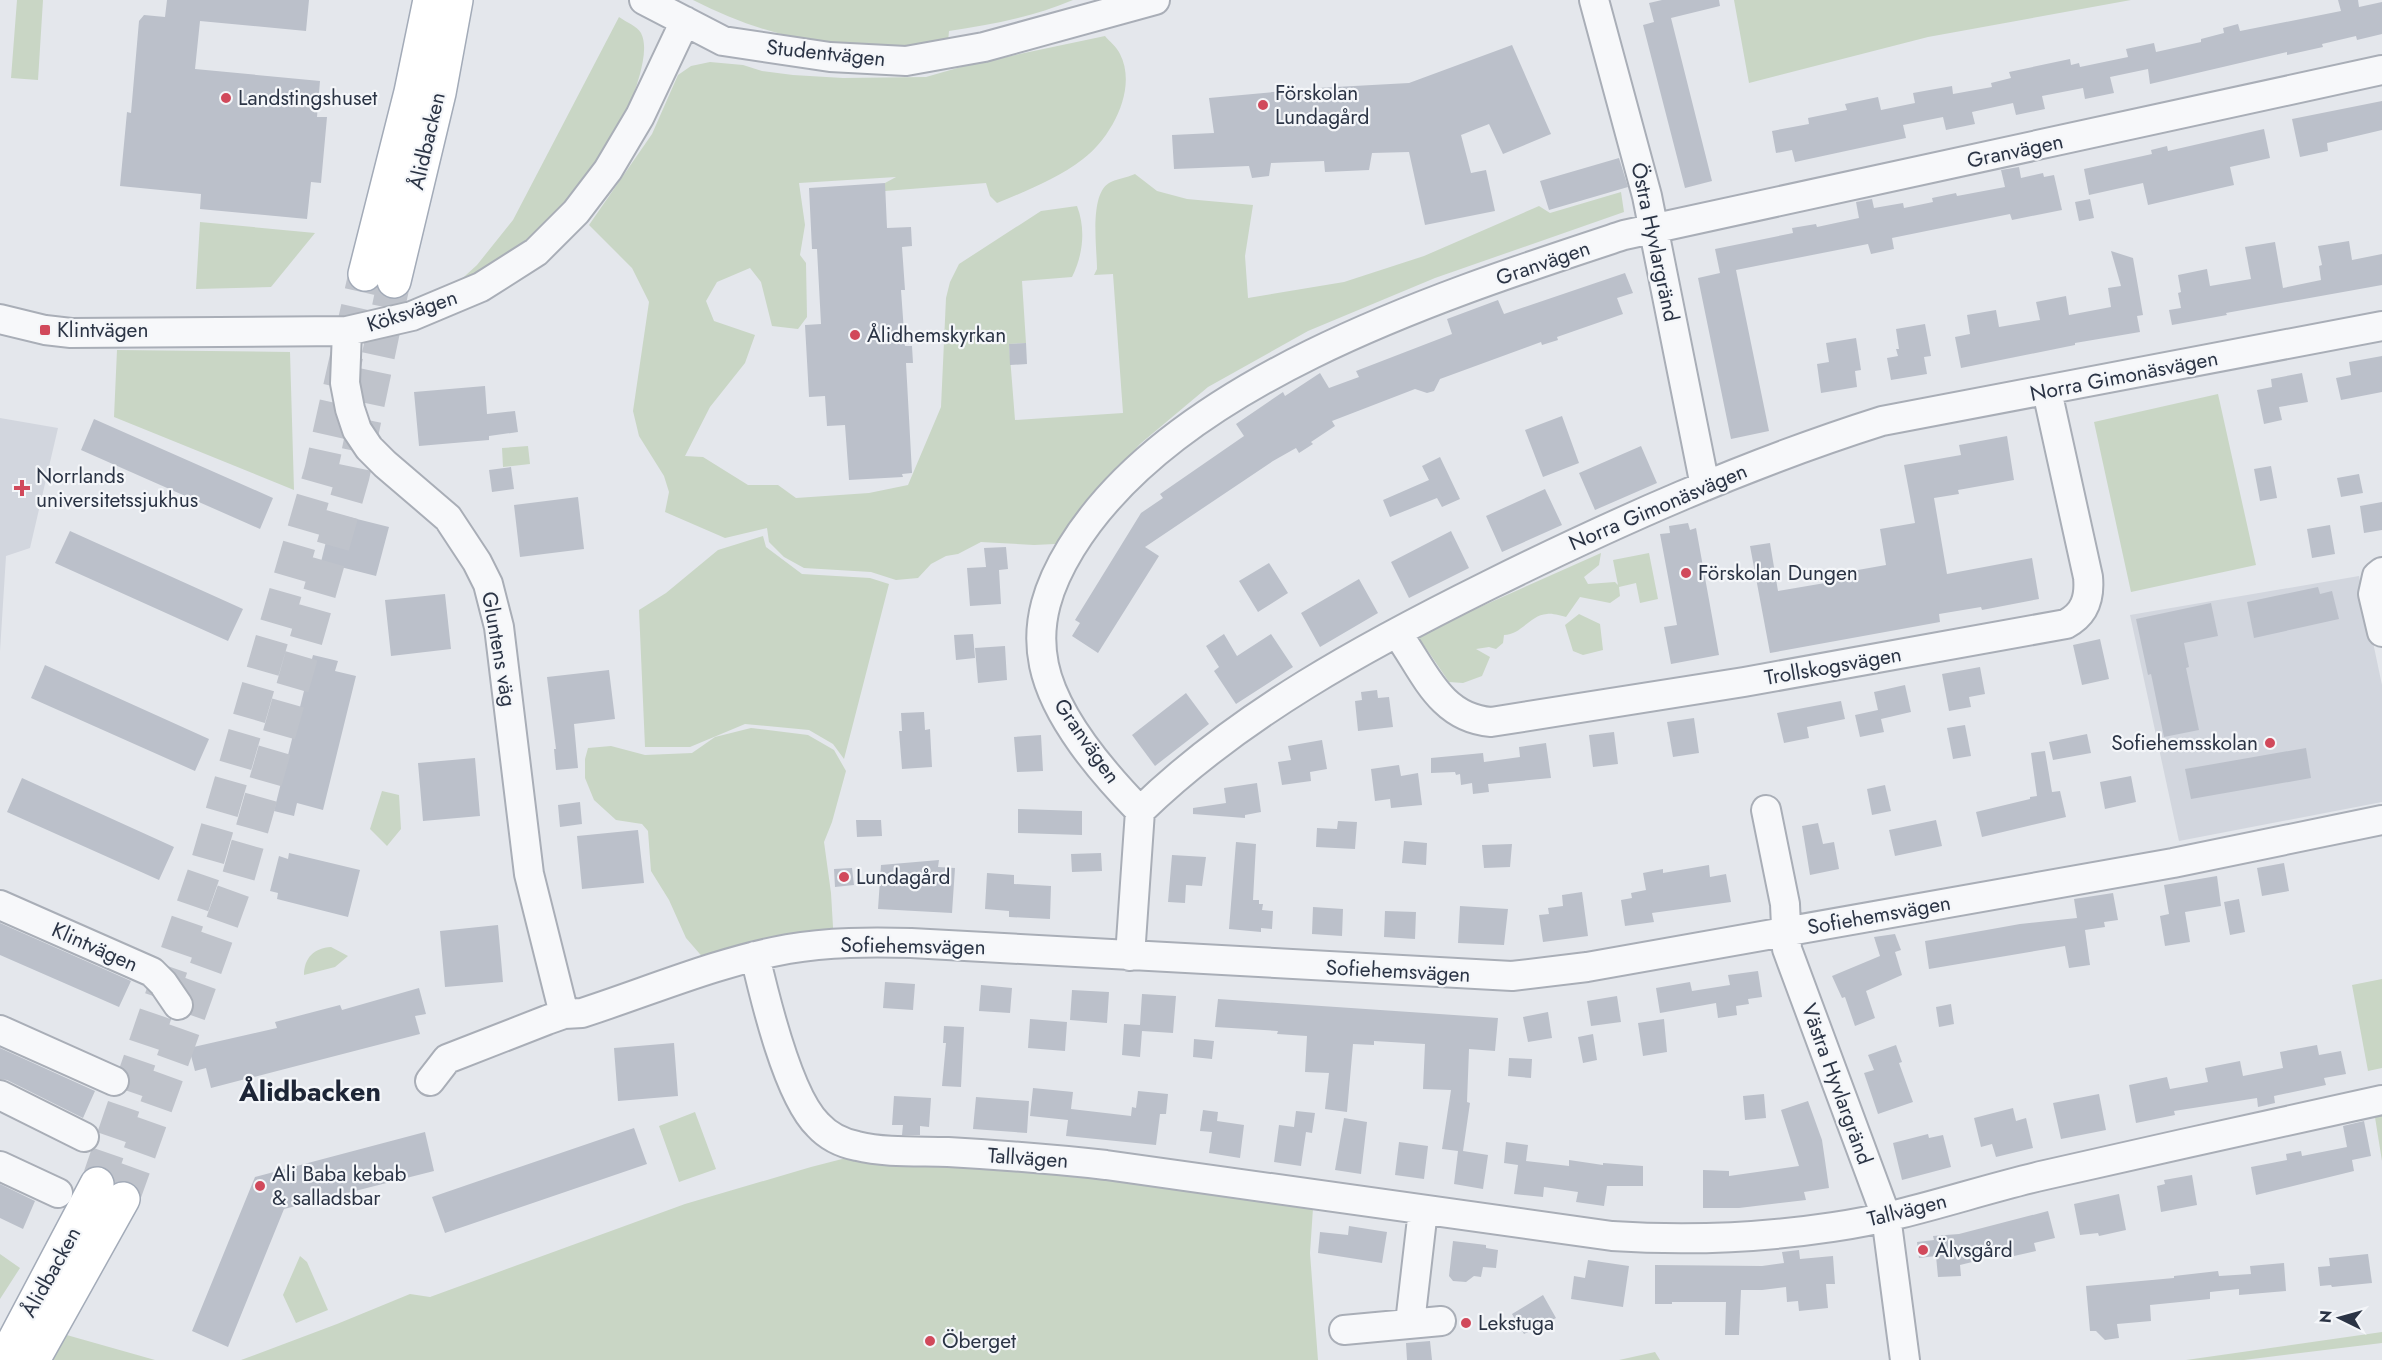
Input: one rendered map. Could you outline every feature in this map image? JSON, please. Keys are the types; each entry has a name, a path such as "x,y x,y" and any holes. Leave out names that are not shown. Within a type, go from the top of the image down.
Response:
{"main road":[{"name":"Ålidbacken","path":"429,0 380,277 439,93 456,0"},
{"path":"439,93 472,0"},
{"name":"Ålidbacken","path":"13,1353 110,1191"}],"street":[{"name":"Studentvägen","path":"644,0 723,41 830,57 906,60 984,47 1155,0"},
{"name":"Östra Hyvlargränd","path":"1594,0 1654,228 1705,486"},
{"name":"Köksvägen","path":"0,319 45,330 71,333 346,331 412,316 456,299 518,264 557,233 608,170 640,116 685,21"},
{"name":"Granvägen","path":"1140,810 1099,765 1072,727 1051,688 1044,667 1041,628 1049,590 1059,569 1096,510 1153,453 1251,387 1362,331 1506,274 1624,235 2382,70"},
{"name":"Norra Gimonäsvägen","path":"1140,810 1179,775 1246,724 1347,660 1421,618 1569,545 1705,486 1830,437 1882,421 2382,326"},
{"name":"Gluntens väg","path":"346,331 345,383 357,430 369,448 385,464 447,518 477,562 488,584 499,627 529,874 564,1014"},
{"name":"Trollskogsvägen","path":"1397,633 1446,705 1476,721 1491,722 1744,682 2066,624 2076,619 2082,611 2087,601 2089,584 2047,391"},
{"path":"2379,574 2373,594 2382,632"},
{"path":"1131,956 1140,810"},
{"name":"Västra Hyvlargränd","path":"1766,810 1785,904 1787,949 1886,1216 1905,1360"},
{"name":"Sofiehemsvägen","path":"430,1081 447,1059 564,1014 591,1010 712,968 754,956 799,948 870,942 1512,976 1587,967 2173,863 2382,820"},
{"name":"Klintvägen","path":"0,905 145,968 163,983 178,1005"},
{"name":"Tallvägen","path":"754,956 765,997 798,1095 816,1124 828,1135 857,1146 1026,1156 1106,1165 1314,1192 1423,1210 1611,1236 1750,1237 1835,1227 2042,1176 2382,1100"},
{"path":"0,1030 114,1081"},
{"path":"0,1095 84,1137"},
{"path":"0,1166 58,1193"},
{"path":"1410,1323 1423,1210"},
{"path":"1344,1330 1441,1321"}],"shaded area":[{"name":"Norrlands universitetssjukhus","path":"0,418 58,428 30,548 6,556 0,651"},
{"name":"Sofiehemsskolan","path":"2359,576 2382,685 2382,802 2179,841 2130,615"}],"green space":[{"path":"17,0 43,0 38,80 11,78"},
{"path":"693,0 1073,0 1012,20 949,31 948,42 883,48 809,41 785,35 762,29"},
{"path":"1734,0 2131,0 1928,37 1749,83"},
{"path":"619,17 641,33 644,43 643,59 633,96 601,159 572,197 539,230 499,260 455,285 477,265 513,220"},
{"path":"1105,36 1119,51 1125,68 1124,97 1119,112 1112,126 1093,150 1063,173 1041,184 997,203 990,196 986,183 885,191 885,183 896,177 799,183 805,225 800,255 806,263 807,317 798,329 772,326 761,282 750,268 717,282 706,301 714,321 755,335 745,363 710,407 685,456 703,457 748,485 778,485 796,498 869,493 908,485 941,407 946,298 950,282 959,264 1041,211 1077,206 1082,224 1082,242 1079,260 1072,277 1022,281 1026,343 1009,344 1015,420 1123,413 1113,274 1094,275 1097,269 1096,210 1103,189 1109,183 1135,174 1157,191 1187,199 1253,205 1245,256 1248,298 1344,282 1424,256 1539,206 1550,213 1621,192 1624,212 1435,278 1308,331 1208,387 1140,444 1099,489 1075,543 1034,545 981,542 931,564 918,578 896,580 871,572 804,568 784,557 769,542 767,528 725,538 665,512 669,492 664,476 639,436 633,411 649,302 632,268 589,225 652,134 678,75 691,66 710,62 743,65 762,71 793,75 843,78 926,77 968,65"},
{"path":"200,222 315,233 271,287 196,289"},
{"path":"117,350 290,352 294,490 114,417"},
{"path":"2218,394 2256,565 2131,592 2094,422"},
{"path":"528,446 530,464 503,467 502,448"},
{"path":"763,536 766,547 802,574 870,578 889,584 844,759 833,744 809,730 745,724 690,747 645,747 639,610 666,593 718,550"},
{"path":"1601,553 1599,565 1584,577 1588,584 1615,582 1618,585 1613,560 1649,553 1658,599 1640,603 1636,583 1619,587 1620,596 1610,603 1580,597 1566,617 1552,614 1541,615 1516,632 1504,635 1503,643 1496,649 1489,647 1476,649 1490,657 1482,676 1463,683 1449,682 1417,635"},
{"path":"1579,614 1600,624 1603,650 1583,655 1573,651 1565,625"},
{"path":"751,728 808,735 834,750 846,771 824,842 831,893 834,944 712,968 686,938 669,900 651,871 648,831 642,824 616,820 594,800 585,778 585,759 588,748 611,746 645,755 692,753 715,737"},
{"path":"382,791 399,795 401,829 387,846 370,829"},
{"path":"331,947 348,956 335,967 304,975 304,969 311,955 320,949"},
{"path":"2382,979 2382,1068 2368,1071 2352,985"},
{"path":"2382,1109 2382,1161 2374,1111"},
{"path":"695,1112 716,1169 679,1182 659,1126"},
{"path":"881,1149 1314,1193 1310,1253 1318,1360 241,1360 410,1294 430,1297 685,1204"},
{"path":"0,1254 20,1268 0,1299"},
{"path":"300,1256 307,1262 328,1310 296,1323 283,1295"},
{"path":"49,1330 155,1360 33,1360"},
{"path":"2382,1332 2382,1343 2244,1360 2186,1360"},
{"path":"1655,1352 1660,1360 1619,1360"}],"building":[{"name":"Landstingshuset","path":"167,0 309,0 306,31 200,21 195,69 320,81 317,117 327,117 321,183 311,182 307,219 200,209 201,194 120,186 127,112 131,113 139,21 144,15 165,17"},
{"path":"1662,0 1719,0 1720,6 1671,18 1712,181 1685,188 1643,25 1654,22 1649,3"},
{"path":"2338,0 2358,0 2359,7 2382,2 2382,34 2357,40 2356,36 2322,44 2323,47 2287,55 2287,52 2150,84 2148,69 2110,77 2114,93 2085,99 2083,88 2042,96 2045,109 2016,115 2013,103 1972,112 1975,124 1946,130 1943,117 1903,125 1906,138 1795,162 1792,150 1776,153 1772,131 1809,124 1808,118 1847,110 1845,104 1878,97 1881,110 1915,103 1913,93 1952,86 1953,94 1992,87 1991,83 2011,78 2009,72 2070,59 2071,65 2079,63 2080,67 2128,57 2126,49 2154,43 2156,52 2201,42 2201,39 2224,33 2223,28 2238,24 2240,31 2341,11"},
{"path":"1512,45 1551,134 1503,154 1489,124 1461,135 1471,173 1486,170 1495,211 1425,225 1409,152 1372,153 1369,170 1325,172 1324,161 1271,163 1269,176 1252,178 1249,166 1174,169 1172,135 1214,133 1209,98 1317,88 1409,83"},
{"path":"2382,101 2382,130 2327,143 2328,151 2300,157 2292,119"},
{"path":"2264,129 2270,158 2230,167 2234,185 2148,205 2143,183 2089,195 2084,169 2152,154 2151,150 2167,146 2168,151"},
{"path":"1619,158 1628,187 1549,210 1540,181"},
{"path":"2019,167 2021,178 2043,173 2044,177 2054,175 2062,210 2012,220 2010,214 1892,238 1894,249 1871,254 1868,244 1736,270 1769,431 1731,439 1698,278 1720,273 1715,249 1793,233 1792,228 1816,224 1817,227 1859,218 1856,202 1872,199 1874,208 1903,203 1904,208 1933,202 1932,198 1956,193 1957,196 2005,187 2001,170"},
{"name":"Ålidhemskyrkan","path":"885,183 887,228 911,227 912,246 902,247 905,290 901,290 905,346 912,346 913,363 906,363 912,473 902,474 903,477 849,480 845,425 827,426 825,396 809,397 805,325 821,324 817,249 812,249 809,188"},
{"path":"2090,199 2094,218 2079,221 2075,202"},
{"path":"2349,241 2352,260 2382,254 2382,285 2172,325 2169,310 2181,308 2178,275 2207,269 2210,286 2251,279 2245,247 2275,242 2283,288 2321,280 2319,266 2322,265 2318,246"},
{"path":"2111,251 2133,258 2143,315 2137,316 2140,332 2075,343 2075,345 1961,368 1955,337 1970,334 1967,315 1996,310 1999,327 2040,320 2036,302 2066,296 2069,315 2111,307 2108,288 2121,286"},
{"path":"1625,273 1633,293 1617,298 1623,314 1557,337 1558,340 1542,345 1541,342 1440,379 1434,391 1427,393 1415,389 1332,421 1335,426 1311,442 1313,444 1299,453 1296,448 1273,461 1145,547 1159,556 1098,653 1072,636 1080,623 1075,620 1141,513 1163,498 1160,494 1244,436 1236,424 1283,392 1285,396 1320,373 1329,388 1359,377 1356,371 1452,334 1447,319 1498,300 1504,314"},
{"path":"1925,324 1931,356 1924,357 1927,374 1891,380 1887,358 1898,356 1896,329"},
{"path":"1856,338 1861,370 1855,371 1857,387 1821,393 1817,364 1829,362 1826,343"},
{"path":"1026,343 1027,364 1010,365 1009,344"},
{"path":"2382,356 2382,392 2341,400 2336,378 2351,375 2349,362"},
{"path":"2302,373 2308,402 2279,407 2282,420 2264,424 2257,390 2272,387 2271,379"},
{"path":"485,386 487,414 515,411 518,432 489,436 489,440 419,446 414,392"},
{"path":"1562,416 1579,463 1543,477 1525,430"},
{"path":"94,419 273,498 260,529 81,450"},
{"path":"2007,436 2014,480 1958,490 1959,494 1934,498 1947,574 2032,558 2039,599 1982,610 1981,607 1939,614 1940,622 1770,653 1750,546 1770,543 1778,591 1825,583 1824,576 1886,565 1880,529 1915,523 1904,465 1961,455 1959,445"},
{"path":"1641,446 1657,483 1595,510 1579,473"},
{"path":"1440,457 1460,499 1442,507 1437,498 1390,517 1383,500 1429,480 1422,466"},
{"path":"2271,466 2277,498 2260,501 2254,469"},
{"path":"511,467 514,489 492,492 489,470"},
{"path":"2359,474 2363,493 2341,497 2337,478"},
{"path":"1545,489 1562,525 1502,552 1486,516"},
{"path":"578,497 584,549 520,557 514,505"},
{"path":"2382,502 2382,530 2364,533 2360,506"},
{"path":"333,513 389,527 376,576 321,562"},
{"path":"1688,523 1690,530 1696,528 1719,655 1671,664 1664,627 1677,625 1660,534 1670,533 1669,526"},
{"path":"2330,525 2335,554 2312,558 2307,529"},
{"path":"70,531 243,609 228,641 55,563"},
{"path":"1451,531 1469,568 1409,598 1391,562"},
{"path":"1006,547 1008,569 999,570 1001,604 970,606 967,568 986,567 984,548"},
{"path":"1269,563 1288,593 1258,612 1239,581"},
{"path":"1359,579 1378,613 1320,647 1301,613"},
{"path":"2318,587 2320,594 2332,591 2339,619 2254,638 2247,602"},
{"path":"445,594 451,649 391,656 385,600"},
{"path":"2211,603 2218,636 2184,643 2189,667 2186,668 2199,730 2164,737 2151,674 2148,675 2136,619"},
{"path":"973,634 975,658 956,660 954,635"},
{"path":"1224,634 1237,656 1271,634 1293,667 1236,704 1214,671 1219,667 1206,646"},
{"path":"2100,639 2109,679 2082,685 2073,645"},
{"path":"1005,646 1007,680 978,683 975,648"},
{"path":"313,655 338,661 335,671 356,676 323,810 297,803 294,816 274,811"},
{"path":"45,665 209,739 195,771 31,698"},
{"path":"1980,667 1985,694 1969,697 1971,707 1949,711 1942,674"},
{"path":"609,670 615,719 574,724 578,768 556,770 554,749 556,749 547,677"},
{"path":"1905,685 1911,712 1881,719 1884,732 1860,737 1855,715 1878,710 1874,692"},
{"path":"1377,690 1378,698 1389,697 1393,727 1358,731 1355,701 1362,700 1361,692"},
{"path":"1186,693 1209,724 1155,766 1132,735"},
{"path":"1841,701 1845,719 1807,727 1809,738 1784,743 1777,713"},
{"path":"924,712 925,730 930,729 932,767 902,769 899,731 902,731 901,713"},
{"path":"1694,718 1699,753 1673,757 1667,722"},
{"path":"1965,725 1971,756 1953,759 1947,728"},
{"path":"1614,732 1618,764 1593,767 1589,735"},
{"path":"2087,734 2091,753 2053,760 2049,742"},
{"path":"1041,735 1043,771 1017,772 1014,737"},
{"path":"1322,740 1327,769 1310,772 1311,781 1282,785 1278,762 1291,760 1288,746"},
{"path":"1546,743 1551,778 1488,784 1489,792 1473,794 1472,783 1461,785 1460,774 1456,775 1455,772 1431,773 1431,758 1483,753 1484,762 1520,757 1519,747"},
{"path":"2306,748 2311,778 2191,799 2185,769"},
{"path":"2045,751 2052,792 2060,791 2066,817 1982,837 1976,812 2037,796 2031,753"},
{"path":"475,758 480,816 423,821 418,763"},
{"path":"1399,765 1401,776 1418,773 1422,805 1391,808 1390,799 1375,801 1371,769"},
{"path":"2131,776 2136,802 2105,809 2100,782"},
{"path":"22,778 174,847 159,880 7,812"},
{"path":"1257,783 1261,812 1245,815 1245,818 1193,814 1193,808 1226,803 1224,788"},
{"path":"1885,785 1891,811 1872,815 1867,789"},
{"path":"580,802 582,824 560,827 558,805"},
{"path":"1018,809 1082,811 1082,835 1018,833"},
{"path":"856,820 881,820 882,836 857,837"},
{"path":"1936,820 1942,846 1895,856 1889,830"},
{"path":"1338,821 1357,822 1355,849 1316,847 1317,828 1337,829"},
{"path":"1818,823 1823,844 1834,842 1839,869 1810,875 1802,826"},
{"path":"638,830 644,883 582,889 577,836"},
{"path":"1404,841 1427,843 1426,865 1402,863"},
{"path":"1236,842 1256,844 1253,900 1259,900 1259,904 1263,904 1262,910 1273,911 1272,929 1261,928 1261,932 1229,929"},
{"path":"1512,844 1510,867 1484,868 1482,845"},
{"path":"289,853 360,870 348,917 277,899 278,893 270,891 279,856 288,859"},
{"path":"1101,853 1102,871 1072,872 1071,854"},
{"path":"1172,855 1206,857 1202,886 1186,885 1185,903 1168,902"},
{"path":"939,860 938,867 955,868 952,913 878,909 881,865"},
{"path":"2284,863 2289,891 2262,896 2257,868"},
{"path":"1709,865 1710,877 1726,874 1731,902 1652,913 1654,922 1625,926 1621,900 1632,898 1631,893 1646,890 1643,873 1663,869 1663,873"},
{"name":"Lundagård","path":"852,868 854,885 835,887 834,869"},
{"path":"987,873 1014,875 1014,884 1051,886 1050,919 1009,917 1009,911 985,909"},
{"path":"2217,876 2221,906 2185,912 2190,942 2165,946 2160,916 2169,914 2164,885"},
{"path":"1582,892 1588,936 1543,942 1539,915 1549,914 1548,908 1563,906 1562,895"},
{"path":"2113,893 2118,920 2104,922 2105,927 2085,930 2090,965 2069,968 2065,946 1929,969 1925,941 2020,924 2077,918 2074,899"},
{"path":"2239,899 2245,932 2230,935 2224,902"},
{"path":"1460,906 1508,909 1504,945 1458,943"},
{"path":"1313,907 1343,909 1342,936 1312,934"},
{"path":"1385,911 1416,912 1415,939 1384,937"},
{"path":"0,923 131,981 119,1007 0,955"},
{"path":"498,925 503,982 445,987 440,931"},
{"path":"1895,934 1901,950 1895,952 1902,975 1866,991 1875,1018 1855,1026 1845,997 1842,998 1832,976 1880,956 1874,937"},
{"path":"1758,971 1762,997 1748,999 1749,1004 1736,1006 1737,1015 1718,1018 1716,1003 1660,1013 1656,988 1690,982 1692,991 1730,985 1728,975"},
{"path":"885,982 915,984 913,1010 883,1008"},
{"path":"981,985 1012,988 1010,1013 979,1011"},
{"path":"419,988 426,1014 415,1016 420,1034 211,1088 206,1068 195,1071 189,1048 277,1028 275,1022 340,1005 342,1010"},
{"path":"1072,990 1109,992 1107,1023 1070,1020"},
{"path":"1142,994 1176,996 1173,1033 1142,1031 1140,1057 1122,1055 1124,1024 1140,1025"},
{"path":"1617,996 1621,1022 1591,1026 1587,1001"},
{"path":"1218,999 1498,1018 1495,1051 1469,1049 1467,1102 1470,1103 1463,1151 1488,1155 1483,1189 1454,1184 1458,1151 1442,1149 1451,1090 1423,1089 1425,1044 1374,1041 1374,1045 1353,1044 1347,1112 1325,1109 1329,1073 1305,1072 1307,1036 1277,1034 1278,1031 1215,1027"},
{"path":"1951,1004 1954,1024 1939,1027 1936,1007"},
{"path":"1548,1012 1552,1038 1528,1042 1523,1017"},
{"path":"1030,1019 1067,1022 1065,1051 1028,1048"},
{"path":"1664,1019 1667,1052 1643,1056 1638,1023"},
{"path":"944,1026 964,1027 961,1087 942,1086 946,1043 943,1043"},
{"path":"1593,1034 1597,1060 1583,1063 1578,1037"},
{"path":"1194,1039 1214,1041 1212,1059 1193,1057"},
{"path":"674,1043 678,1096 618,1101 614,1048"},
{"path":"1896,1045 1902,1062 1899,1063 1913,1102 1878,1114 1864,1073 1874,1070 1868,1055"},
{"path":"2317,1045 2319,1055 2341,1051 2346,1074 2324,1078 2326,1085 2274,1096 2275,1103 2258,1107 2257,1098 2174,1111 2175,1115 2136,1123 2129,1085 2167,1077 2170,1089 2208,1082 2205,1068 2240,1061 2243,1076 2283,1068 2280,1052"},
{"path":"0,1048 95,1091 83,1118 7,1080 0,1079"},
{"path":"1509,1058 1532,1059 1531,1078 1508,1076"},
{"path":"1033,1088 1073,1092 1071,1109 1131,1116 1132,1107 1136,1108 1138,1091 1168,1094 1166,1114 1160,1114 1156,1145 1066,1136 1068,1120 1030,1116"},
{"path":"1764,1094 1766,1118 1745,1120 1743,1096"},
{"path":"2099,1094 2106,1130 2061,1139 2053,1103"},
{"path":"894,1096 931,1098 929,1127 920,1126 920,1135 902,1135 903,1125 892,1125"},
{"path":"976,1097 1029,1101 1027,1133 973,1129"},
{"path":"1808,1101 1822,1140 1829,1188 1804,1192 1806,1200 1739,1208 1703,1208 1703,1170 1729,1171 1729,1176 1799,1166 1781,1110"},
{"path":"2013,1108 2016,1121 2026,1118 2033,1148 1996,1157 1992,1144 1981,1147 1974,1118"},
{"path":"1203,1110 1218,1112 1217,1121 1244,1125 1240,1158 1209,1153 1212,1132 1200,1131"},
{"path":"1296,1111 1315,1113 1312,1133 1306,1132 1301,1166 1274,1162 1279,1125 1294,1127"},
{"path":"1344,1118 1367,1122 1361,1174 1335,1170"},
{"path":"2364,1121 2371,1156 2352,1160 2354,1171 2256,1195 2251,1167 2287,1160 2286,1154 2301,1151 2302,1156 2347,1147 2343,1126"},
{"path":"634,1128 647,1164 445,1233 432,1197"},
{"path":"425,1132 434,1171 284,1209 228,1347 192,1331 255,1177"},
{"path":"1928,1134 1929,1138 1943,1135 1951,1167 1902,1180 1893,1143"},
{"path":"1399,1142 1428,1146 1424,1179 1395,1175"},
{"path":"1506,1142 1528,1145 1526,1161 1569,1166 1569,1160 1603,1165 1603,1163 1643,1166 1643,1186 1607,1186 1604,1206 1576,1202 1578,1192 1544,1187 1543,1197 1514,1194 1518,1165 1504,1163"},
{"path":"2192,1175 2197,1205 2161,1212 2157,1186 2165,1184 2164,1180"},
{"path":"0,1184 35,1201 23,1229 0,1218"},
{"path":"2119,1194 2126,1230 2099,1236 2098,1233 2080,1235 2074,1204"},
{"path":"2048,1211 2055,1238 2034,1243 2036,1251 2014,1256 2013,1252 1960,1265 1961,1276 1938,1277 1936,1256 1919,1258 1917,1242 1934,1240 1933,1236 1959,1234"},
{"path":"1349,1226 1387,1232 1382,1263 1318,1253 1320,1232 1348,1235"},
{"path":"1453,1241 1486,1245 1486,1248 1498,1250 1496,1268 1483,1267 1481,1277 1474,1276 1466,1282 1453,1281 1449,1276"},
{"path":"1799,1250 1800,1259 1833,1256 1835,1284 1826,1284 1828,1308 1799,1311 1798,1301 1787,1302 1786,1287 1741,1290 1739,1335 1725,1335 1726,1302 1655,1304 1655,1265 1762,1266 1784,1263 1782,1252"},
{"path":"2368,1254 2372,1283 2320,1286 2318,1267 2330,1266 2329,1258"},
{"path":"1588,1260 1629,1266 1623,1307 1571,1299 1574,1276 1585,1278"},
{"path":"2284,1263 2286,1291 2239,1295 2239,1289 2210,1292 2210,1299 2150,1305 2151,1321 2117,1324 2119,1338 2105,1340 2096,1331 2090,1331 2086,1286 2174,1278 2174,1276 2218,1271 2219,1276 2251,1274 2250,1266"},
{"path":"1543,1295 1556,1318 1524,1334 1512,1314"},
{"path":"1430,1341 1432,1360 1407,1360 1406,1343"}],"tunnel":[{"path":"97,1184 205,870 321,470 365,274"},
{"path":"123,1199 238,878 353,476 394,281"}],"place":[{"name":"Landstingshuset","path":"226,98"},
{"name":"Förskolan Lundagård","path":"1263,105"},
{"name":"Klintvägen","path":"45,330"},
{"name":"Ålidhemskyrkan","path":"855,335"},
{"name":"Norrlands universitetssjukhus","path":"22,488"},
{"name":"Förskolan Dungen","path":"1686,573"},
{"name":"Sofiehemsskolan","path":"2270,743"},
{"name":"Lundagård","path":"844,877"},
{"name":"Ali Baba kebab & salladsbar","path":"260,1186"},
{"name":"Älvsgård","path":"1923,1250"},
{"name":"Lekstuga","path":"1466,1323"},
{"name":"Öberget","path":"930,1341"}],"district":[{"name":"Ålidbacken","path":"310,1091"}]}
